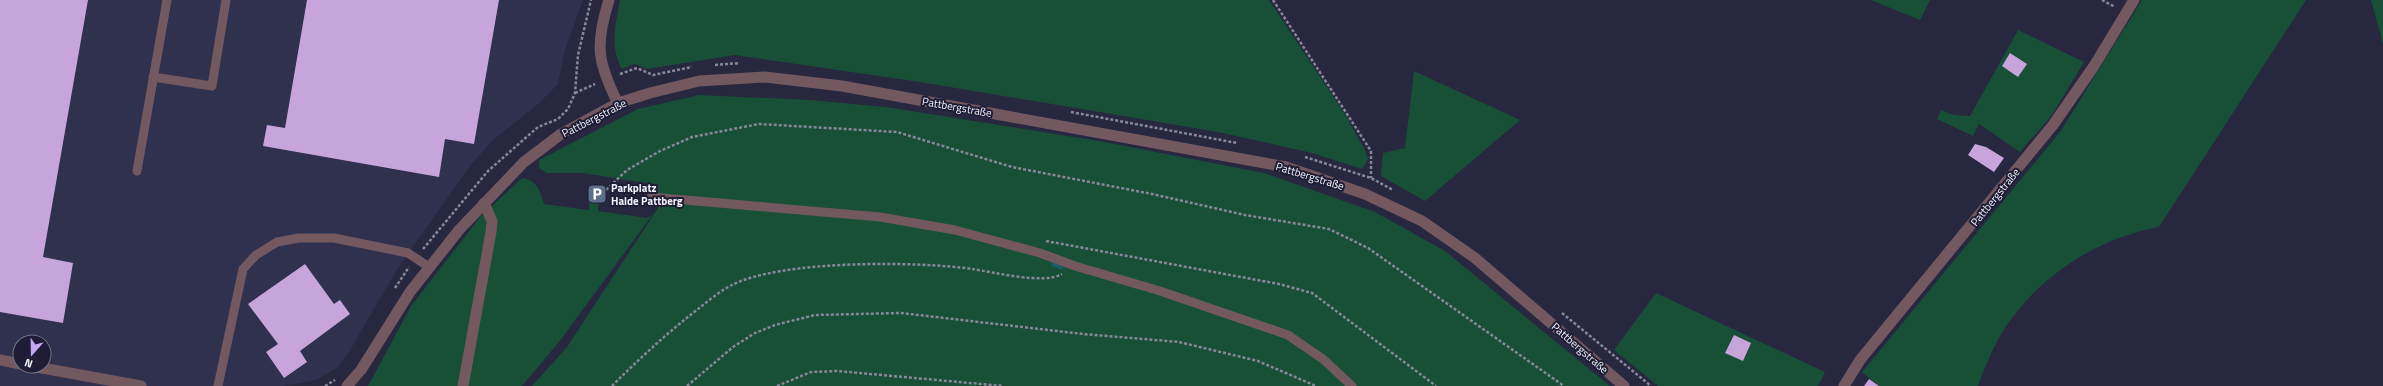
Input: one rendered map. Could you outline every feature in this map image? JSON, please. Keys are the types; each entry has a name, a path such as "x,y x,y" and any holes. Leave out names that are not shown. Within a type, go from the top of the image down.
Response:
{"street":[{"path":"609,0 600,32 600,52 606,79 618,103"},
{"name":"Pattbergstraße","path":"1844,386 1860,360 2053,126 2094,66 2134,0"},
{"name":"Pattbergstraße","path":"347,386 361,370 410,292 484,203 524,162 561,134 618,103 650,92 699,81 765,77 842,86 1286,167 1365,194 1422,222 1475,258 1624,386"},
{"path":"463,386 491,232 492,220 484,203"},
{"path":"0,360 12,362"},
{"path":"52,370 141,386"}],"lane":[{"path":"137,171 167,0"},
{"path":"153,77 212,86 226,0"},
{"path":"651,197 880,216 963,232 1040,252 1075,266 1160,291 1288,335 1323,359 1352,386"},
{"path":"218,386 243,269 256,255 277,242 299,238 334,238 408,253 430,267"}],"path":[{"path":"591,0 578,55 575,93 606,79 637,68 654,75 693,67"},
{"path":"1273,0 1371,151 1371,178 1365,194"},
{"path":"708,65 746,64"},
{"path":"1070,112 1240,143"},
{"path":"606,190 627,170 660,151 692,137 707,134 759,124 897,132 1012,168 1152,194 1245,215 1330,229 1368,248 1564,386"},
{"path":"1301,156 1371,178 1398,193"},
{"path":"1040,240 1060,242 1279,284 1312,293 1436,386"},
{"path":"612,386 679,324 732,285 748,278 804,269 889,265 969,269 1045,279 1058,276 1075,266"},
{"path":"1557,308 1651,386"},
{"path":"687,386 733,347 755,333 775,325 815,315 900,313 1083,334 1179,342 1258,361 1316,386"},
{"path":"777,386 811,372 837,371 1003,386"}],"shaded area":[{"path":"0,0 583,0 565,50 558,84 537,105 492,141 471,165 398,268 349,352 337,368 316,380 284,386 0,386"}],"green space":[{"path":"620,0 1269,0 1346,116 1365,150 1368,159 1362,169 1312,153 1218,132 920,82 735,55 647,69 635,64 622,69 618,61 615,44 615,26"},
{"path":"1871,0 1930,0 1920,20"},
{"path":"2142,0 2306,0 2159,227 2112,241 2089,252 2048,280 2014,315 2000,336 1978,386 1879,386 1862,372 2060,132"},
{"path":"2371,0 2383,0 2383,44"},
{"path":"2018,30 2084,62 2052,115 2020,152 1979,124 1973,136 1937,119 1941,110 1954,115 1970,116"},
{"path":"1414,71 1520,120 1425,201 1381,176 1383,153 1405,148"},
{"path":"699,95 810,100 886,107 1099,141 1264,173 1375,212 1445,251 1610,386 532,386 567,347 658,208 658,197 646,183 583,173 547,173 539,168 539,160 638,109"},
{"path":"522,178 531,181 537,186 544,204 589,210 589,195 599,197 598,211 647,218 653,214 559,342 522,386 368,386 411,306 480,217"},
{"path":"1656,293 1825,372 1818,386 1658,386 1614,350"}],"building":[{"path":"0,0 88,0 43,257 73,263 63,323 0,312"},
{"path":"307,0 499,0 474,144 445,139 439,177 263,146 267,125 285,128"},
{"path":"2010,53 2027,64 2018,77 2002,66"},
{"path":"1975,144 1986,147 2004,158 1994,172 1968,155"},
{"path":"305,264 334,304 340,300 350,314 300,351 307,362 284,378 266,352 278,344 248,304"},
{"path":"1734,335 1751,343 1743,361 1725,353"},
{"path":"1869,379 1879,386 1864,386"}],"waterway":[{"path":"1054,264 1061,267"}],"place":[{"name":"Parkplatz Halde Pattberg","path":"597,194"}]}
